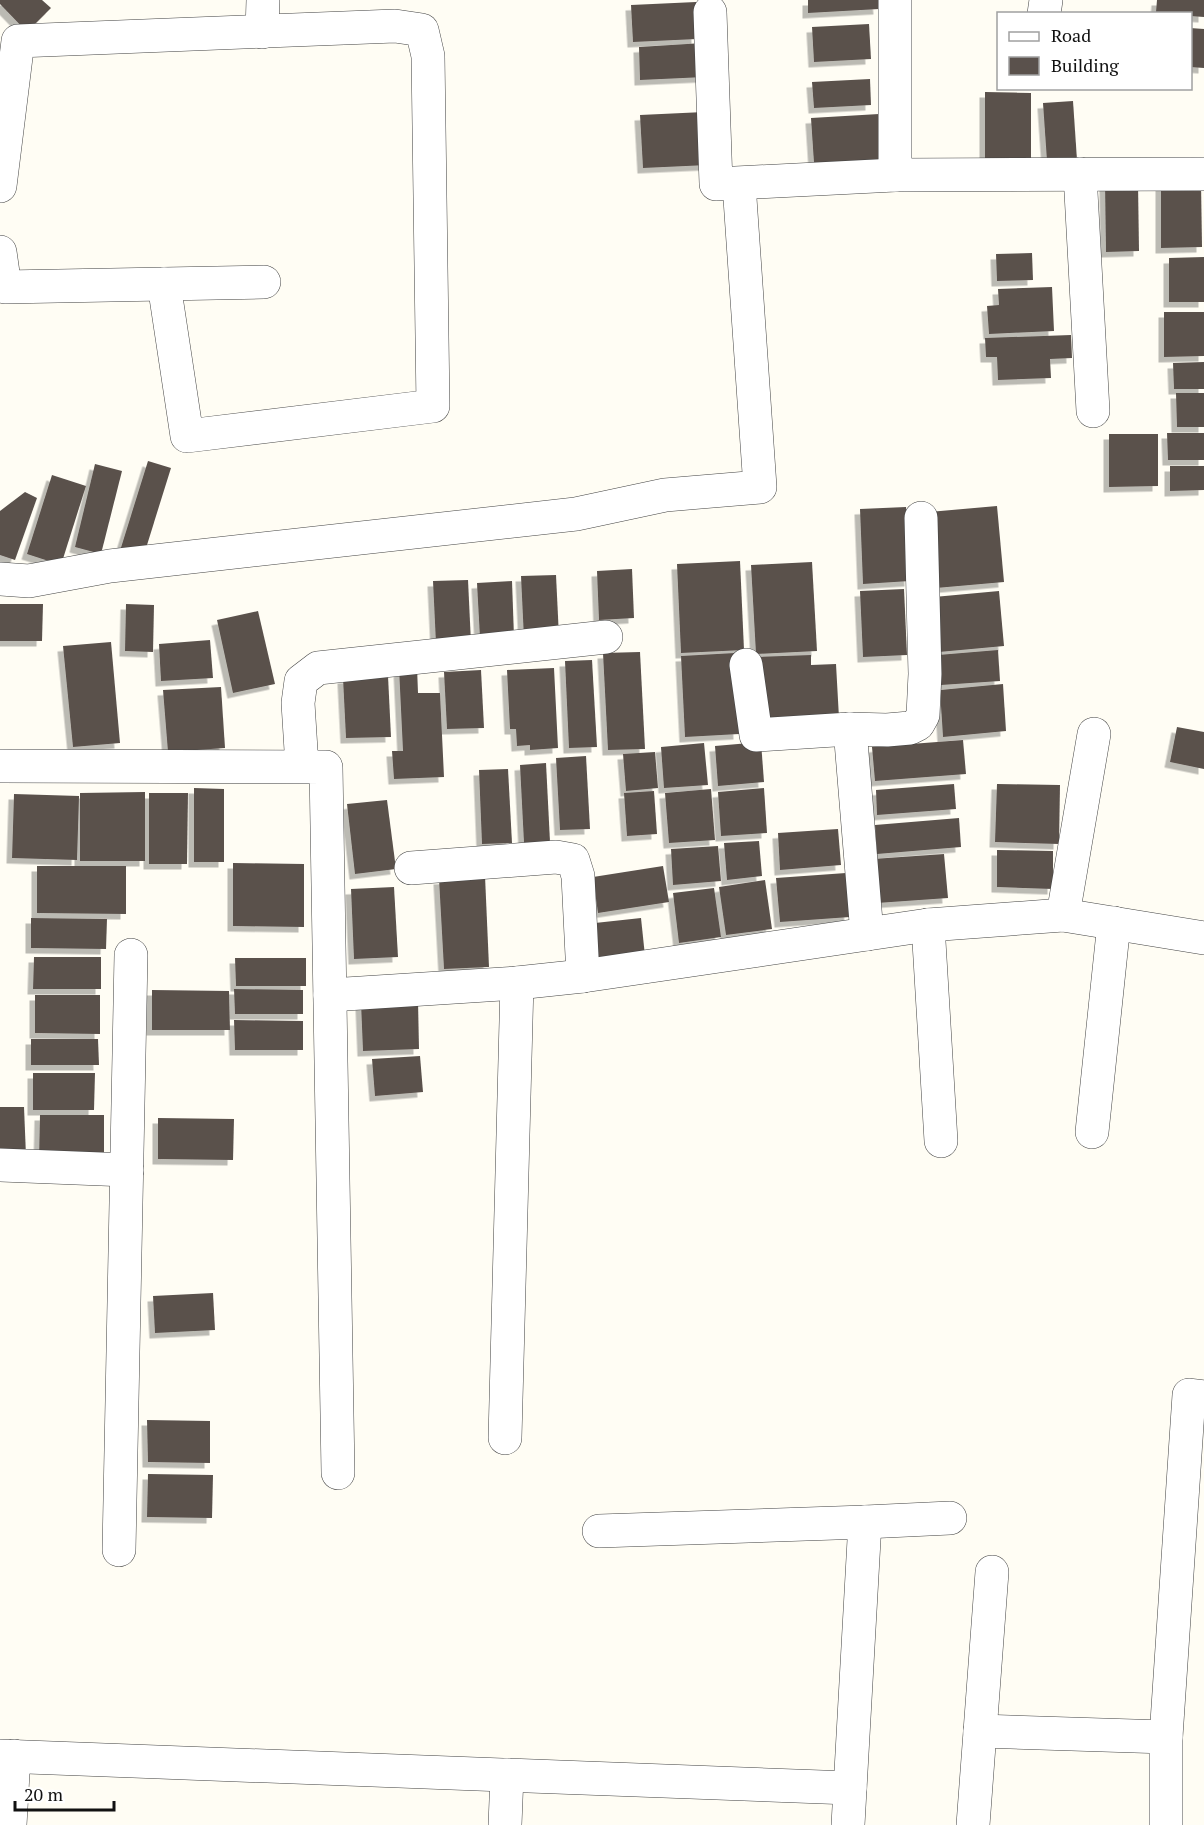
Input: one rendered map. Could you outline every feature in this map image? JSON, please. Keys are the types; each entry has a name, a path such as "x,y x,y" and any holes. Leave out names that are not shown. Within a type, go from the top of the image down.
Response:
{"street":[{"path":"895,175 896,0"},
{"path":"711,12 716,184 895,175 1204,174"},
{"path":"0,186 18,41 263,16 422,30 428,64 433,406 187,436 164,284"},
{"path":"1080,174 1093,411"},
{"path":"0,579 29,581 110,566 576,514 665,495 760,486 739,184"},
{"path":"0,252 5,287 264,282"},
{"path":"746,664 756,735 850,729 869,731 910,728 918,724 923,715 925,674 921,518"},
{"path":"302,766 298,703 301,681 318,668 606,637"},
{"path":"850,729 867,934"},
{"path":"1063,915 1094,734"},
{"path":"0,766 326,767 338,1473"},
{"path":"411,868 556,857 573,860 578,876 583,976"},
{"path":"330,995 517,983 583,976 928,925 1063,915 1204,938"},
{"path":"1092,1132 1114,923"},
{"path":"928,925 941,1141"},
{"path":"119,1550 131,955"},
{"path":"505,1438 517,983"},
{"path":"0,1166 127,1170"},
{"path":"1166,1825 1166,1737 1189,1395 1204,1397"},
{"path":"599,1531 950,1518"},
{"path":"848,1825 865,1522"},
{"path":"973,1825 992,1572"},
{"path":"980,1731 1166,1737"},
{"path":"10,1825 7,1756 850,1788"},
{"path":"505,1825 507,1775"}],"building":[{"path":"0,0 42,0 51,8 27,32 0,4"},
{"path":"808,0 878,0 879,9 808,13"},
{"path":"1157,0 1204,0 1204,17 1192,16 1192,12 1156,12"},
{"path":"696,2 697,39 633,42 631,5"},
{"path":"869,24 871,59 814,62 812,27"},
{"path":"1192,28 1204,29 1204,68 1192,67"},
{"path":"703,43 705,77 640,80 639,47"},
{"path":"870,79 871,105 814,108 812,82"},
{"path":"985,92 1031,93 1031,159 985,159"},
{"path":"1073,101 1077,160 1047,161 1043,103"},
{"path":"704,112 708,165 643,168 640,115"},
{"path":"879,114 881,160 814,163 811,118"},
{"path":"1105,183 1138,183 1139,251 1106,252"},
{"path":"1201,183 1202,247 1161,248 1161,184"},
{"path":"1032,253 1033,280 997,281 996,254"},
{"path":"1204,257 1204,302 1169,302 1169,258"},
{"path":"1052,287 1054,331 989,334 987,306 999,305 998,289"},
{"path":"1164,312 1204,312 1204,356 1164,357"},
{"path":"1071,335 1072,358 1050,359 1051,378 998,380 997,357 986,357 985,338"},
{"path":"1204,362 1204,389 1174,389 1173,363"},
{"path":"1176,393 1204,393 1204,427 1177,427"},
{"path":"1167,433 1204,433 1204,460 1168,460"},
{"path":"1109,434 1158,434 1158,486 1109,487"},
{"path":"148,461 171,468 142,561 119,554"},
{"path":"95,464 122,471 101,554 75,547"},
{"path":"1170,466 1204,466 1204,490 1170,491"},
{"path":"52,475 86,486 61,565 27,554"},
{"path":"25,492 37,498 15,560 0,555 0,511"},
{"path":"997,506 1004,582 936,588 929,512"},
{"path":"906,507 910,581 863,584 860,509"},
{"path":"740,561 744,650 681,653 677,564"},
{"path":"812,562 817,651 756,654 751,565"},
{"path":"632,569 634,618 599,620 597,571"},
{"path":"556,575 559,637 524,639 521,576"},
{"path":"468,580 471,643 436,644 433,581"},
{"path":"512,581 514,637 480,638 477,583"},
{"path":"904,589 907,655 863,657 860,591"},
{"path":"999,591 1004,646 939,652 934,597"},
{"path":"0,604 43,604 42,641 0,641"},
{"path":"126,604 154,605 153,652 125,651"},
{"path":"258,611 275,684 233,693 217,620"},
{"path":"210,640 213,678 161,681 159,644"},
{"path":"111,642 120,743 73,747 63,646"},
{"path":"998,650 1000,681 941,685 938,655"},
{"path":"640,652 645,749 608,750 603,653"},
{"path":"735,653 739,734 685,737 681,656"},
{"path":"811,655 811,665 836,664 839,718 761,722 757,657"},
{"path":"592,660 597,747 569,748 565,661"},
{"path":"417,667 418,693 440,693 444,777 394,779 392,751 403,751 399,668"},
{"path":"554,668 558,748 530,750 530,745 517,746 516,729 510,729 507,670"},
{"path":"481,670 484,728 447,729 444,672"},
{"path":"388,676 391,737 346,738 343,678"},
{"path":"1003,684 1006,731 943,737 940,690"},
{"path":"221,687 225,748 168,752 163,690"},
{"path":"1177,727 1204,732 1204,769 1170,762"},
{"path":"963,740 966,774 875,781 872,747"},
{"path":"761,742 764,782 718,786 715,746"},
{"path":"704,743 708,785 664,788 661,747"},
{"path":"655,752 658,788 626,791 623,754"},
{"path":"586,756 590,829 560,830 556,758"},
{"path":"546,763 550,842 524,843 520,765"},
{"path":"508,769 512,843 482,844 479,770"},
{"path":"954,784 956,809 877,815 876,790"},
{"path":"997,784 1060,785 1059,844 995,842"},
{"path":"194,788 224,789 224,862 194,862"},
{"path":"764,788 767,833 721,836 718,792"},
{"path":"711,789 715,840 669,843 665,793"},
{"path":"654,791 657,834 627,836 624,793"},
{"path":"145,792 145,861 80,861 80,793"},
{"path":"149,793 188,793 187,864 149,864"},
{"path":"14,794 79,796 77,860 12,858"},
{"path":"387,800 396,869 355,874 347,804"},
{"path":"959,818 961,847 877,854 875,825"},
{"path":"838,829 841,865 780,870 778,833"},
{"path":"759,841 762,876 727,880 724,843"},
{"path":"718,846 721,881 673,885 671,849"},
{"path":"997,850 1053,851 1053,889 997,887"},
{"path":"944,854 948,898 877,903 873,859"},
{"path":"233,863 304,864 304,927 233,926"},
{"path":"37,866 126,866 126,914 37,913"},
{"path":"663,866 669,902 598,913 593,877"},
{"path":"846,873 850,917 780,922 776,878"},
{"path":"485,876 489,967 444,969 439,879"},
{"path":"765,880 772,929 726,935 719,887"},
{"path":"394,887 398,957 354,959 351,889"},
{"path":"714,888 721,937 679,943 673,893"},
{"path":"31,918 107,919 106,949 31,948"},
{"path":"641,918 645,956 599,961 595,923"},
{"path":"34,957 101,957 101,989 33,989"},
{"path":"235,958 306,958 306,986 236,986"},
{"path":"234,989 303,990 303,1014 235,1014"},
{"path":"152,990 229,991 230,1030 152,1030"},
{"path":"35,995 100,995 100,1034 35,1033"},
{"path":"418,1001 419,1049 363,1051 361,1003"},
{"path":"234,1020 303,1021 303,1050 235,1050"},
{"path":"31,1039 98,1039 99,1065 31,1065"},
{"path":"420,1056 423,1092 375,1096 372,1059"},
{"path":"33,1073 95,1073 94,1110 33,1110"},
{"path":"0,1107 24,1107 26,1156 0,1157"},
{"path":"40,1115 104,1115 104,1160 39,1160"},
{"path":"158,1118 234,1119 233,1160 158,1159"},
{"path":"213,1293 215,1330 155,1333 153,1296"},
{"path":"147,1420 210,1421 210,1463 148,1462"},
{"path":"148,1474 213,1475 212,1518 147,1517"}]}
